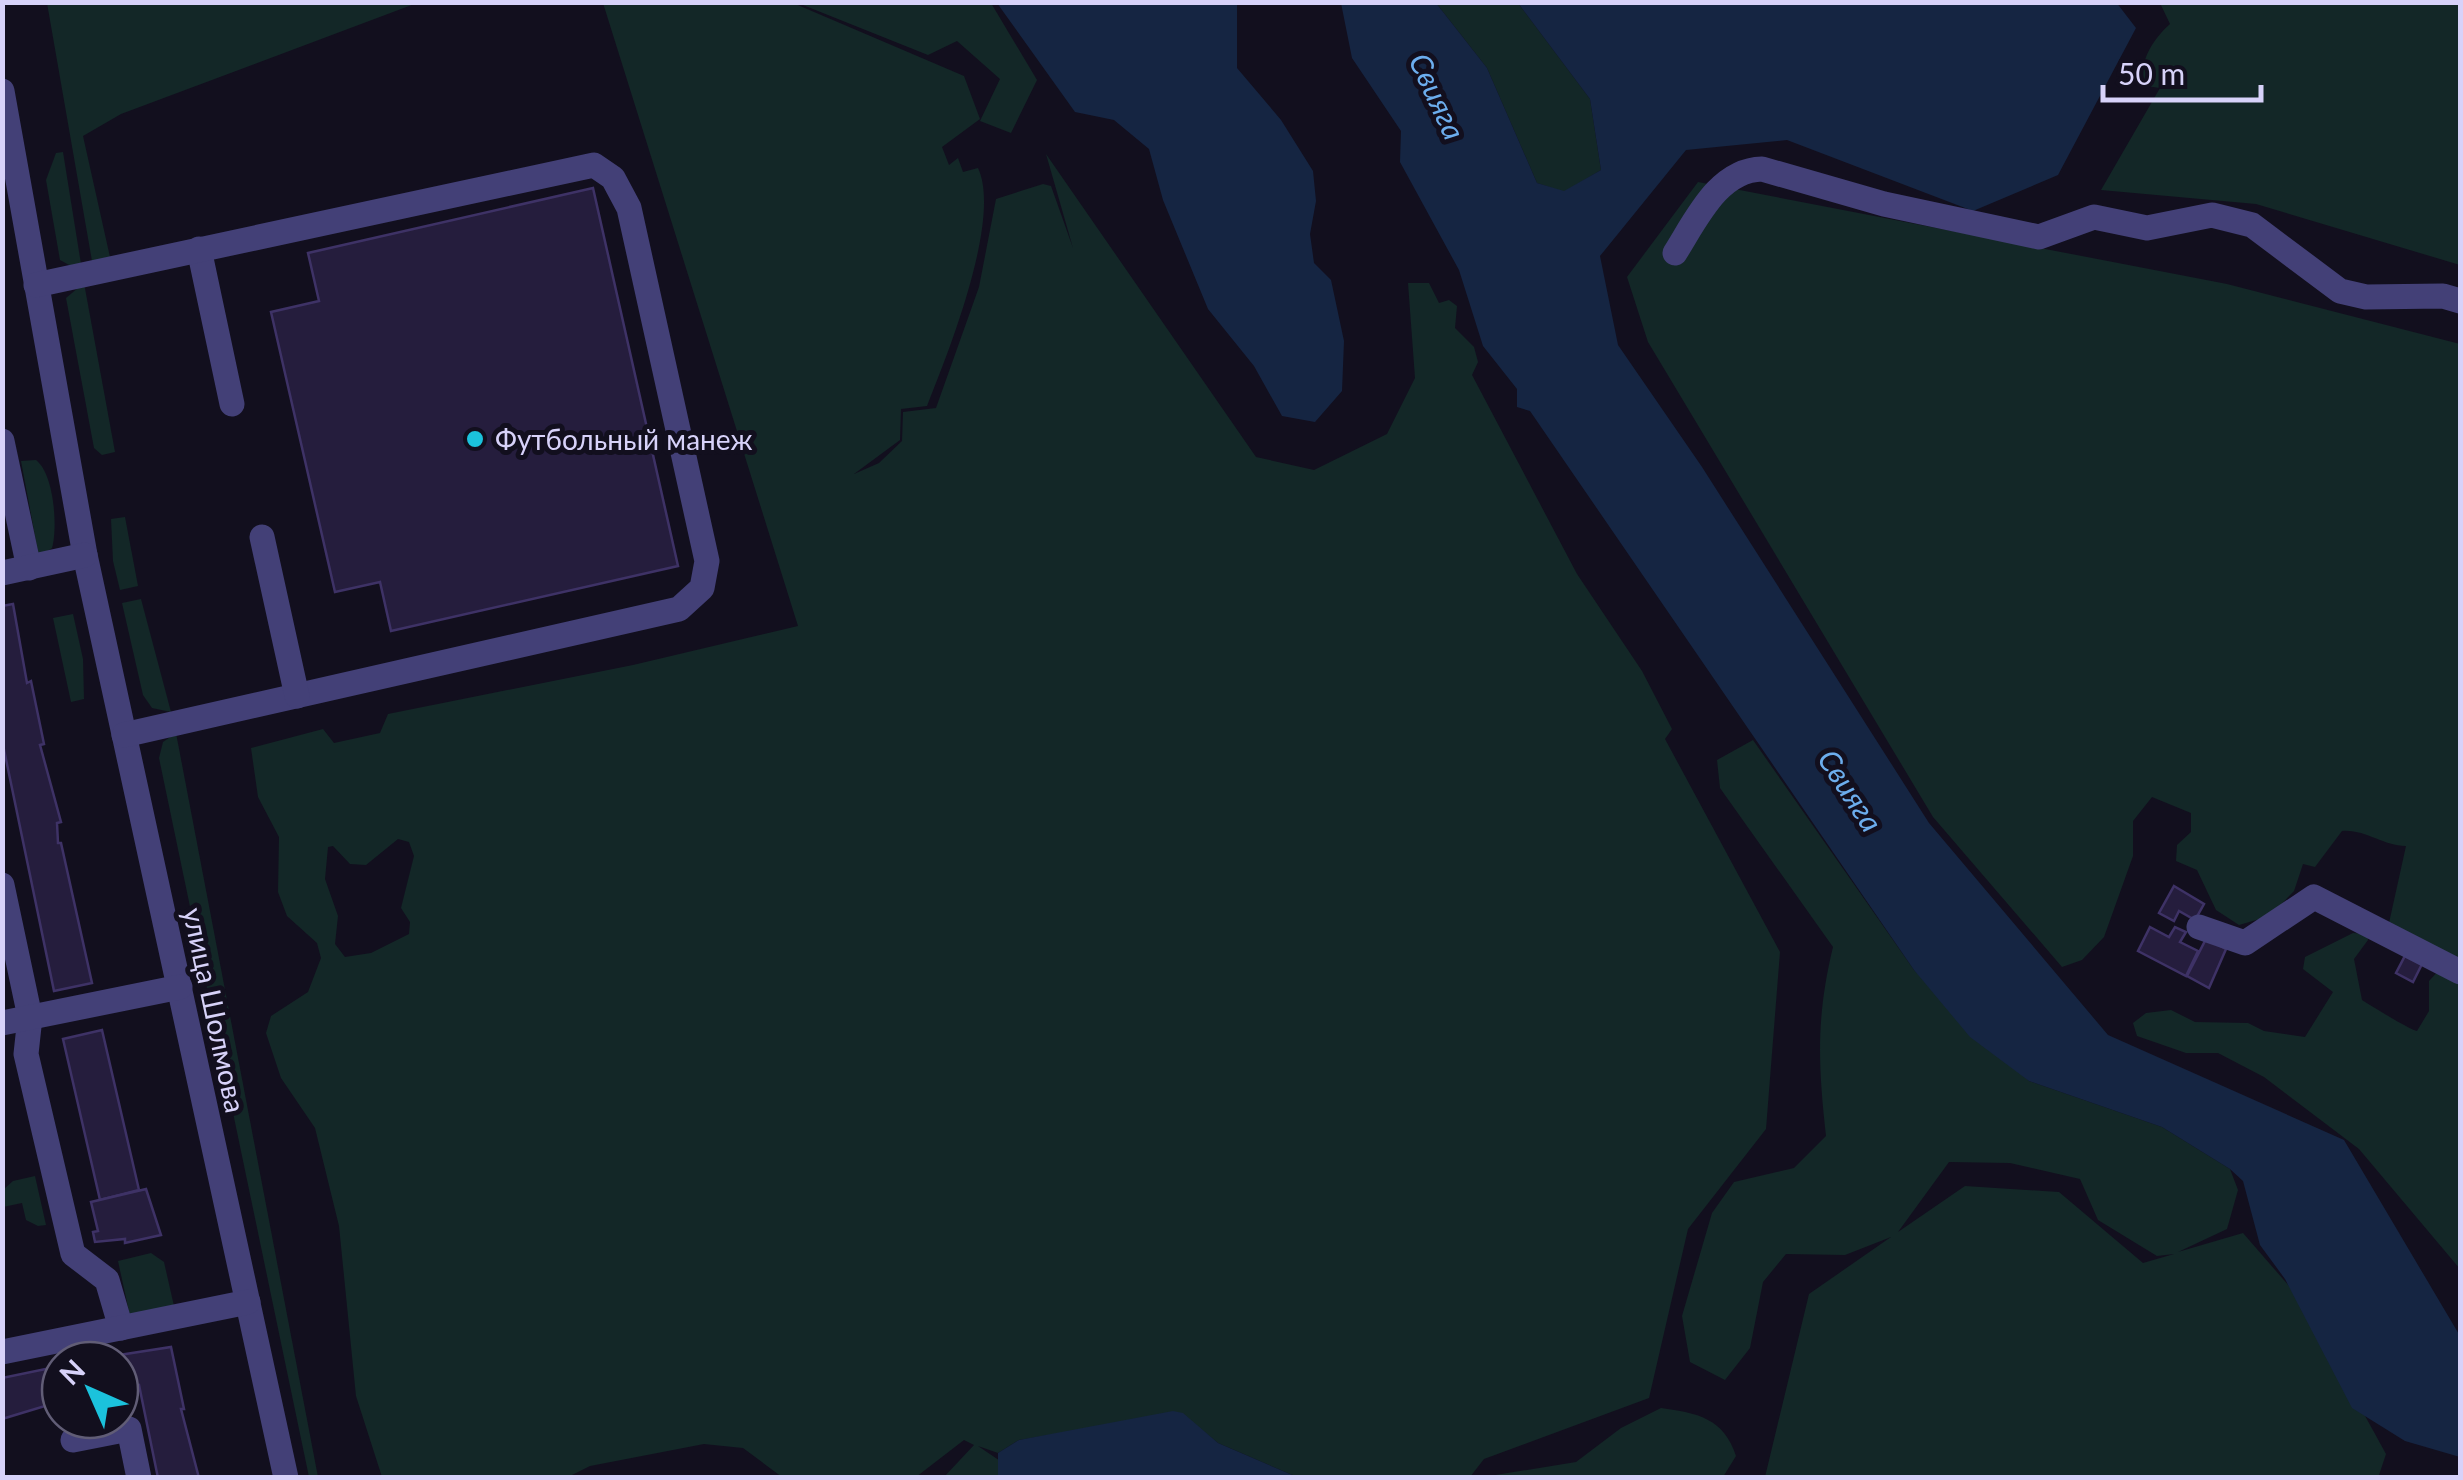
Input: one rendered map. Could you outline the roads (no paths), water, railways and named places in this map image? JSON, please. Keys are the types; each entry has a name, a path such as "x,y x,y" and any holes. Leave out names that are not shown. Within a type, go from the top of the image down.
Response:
{"street":[{"name":"улица Шолмова","path":"2,91 85,555 286,1478"},
{"path":"36,285 584,165 603,170 623,190 630,208 708,561 702,588 679,609 124,735"},
{"path":"1675,253 1710,198 1729,179 1744,169 1762,169 1884,204 2040,237 2094,217 2147,228 2212,215 2252,224 2340,291 2366,296 2443,296 2460,301"},
{"path":"199,248 232,404"},
{"path":"2,441 10,507 29,568"},
{"path":"262,538 297,696"},
{"path":"2,573 85,555"},
{"path":"2,885 30,1017 26,1054 72,1254 107,1280 121,1328"},
{"path":"2199,927 2245,944 2314,897 2460,972"},
{"path":"2,1024 180,987"},
{"path":"2,1352 248,1302"},
{"path":"131,1440 139,1478"}],"water":[{"name":"Свияга","path":"2116,2 2136,28 2058,175 1973,211 1787,140 1686,150 1600,256 1618,345 1702,467 1929,823 2108,1035 2344,1140 2460,1336 2460,1457 2405,1441 2352,1408 2285,1279 2260,1245 2243,1181 2230,1169 2162,1127 2029,1081 1970,1037 1914,970 1530,411 1517,407 1517,389 1483,346 1459,270 1400,162 1401,131 1352,58 1341,3 1436,3 1487,68 1537,183 1564,191 1601,170 1590,99 1518,3"},
{"path":"997,3 1237,3 1237,68 1281,120 1313,171 1316,201 1310,234 1314,263 1331,280 1344,341 1342,391 1315,422 1282,416 1254,366 1208,309 1163,200 1149,149 1114,120 1075,112"},
{"path":"1173,1411 1183,1413 1218,1443 1297,1477 998,1477 998,1453 1019,1440"}],"place":[{"name":"Футбольный манеж","path":"475,439"}]}
